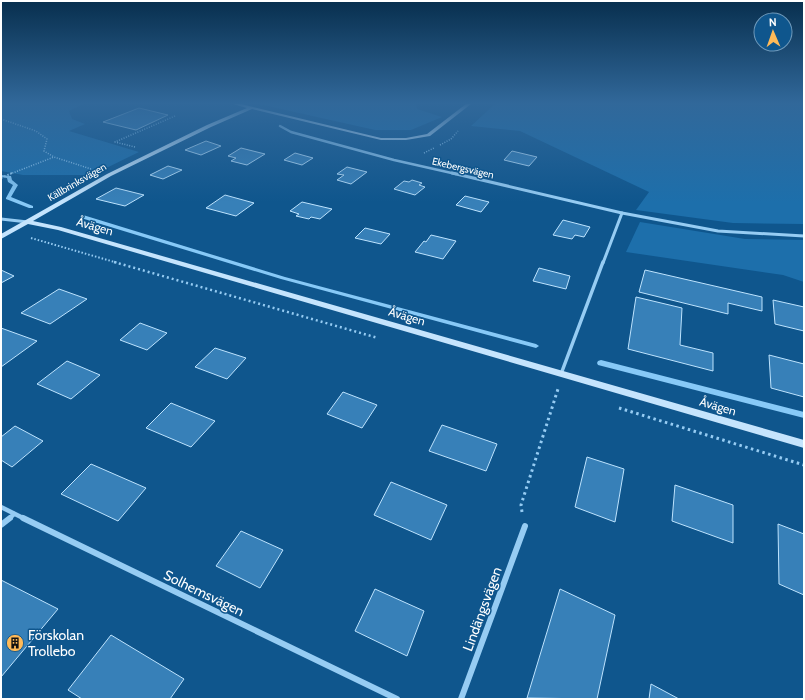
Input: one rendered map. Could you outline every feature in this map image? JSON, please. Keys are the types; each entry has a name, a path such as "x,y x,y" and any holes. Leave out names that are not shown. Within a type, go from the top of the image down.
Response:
{"street":[{"name":"Källbrinksvägen","path":"1,237 108,175 187,137"},
{"name":"Ekebergsvägen","path":"308,137 394,160 622,213 718,230 804,236"},
{"path":"371,137 381,139 406,139 419,137"},
{"path":"561,374 622,213"},
{"name":"Åvägen","path":"1,218 59,228 804,444"},
{"name":"Solhemsvägen","path":"1,507 397,699"},
{"path":"1,525 14,514"},
{"name":"Lindängsvägen","path":"461,699 525,526"}],"path":[{"path":"43,137 46,139 44,151 54,157 108,175"},
{"path":"127,137 115,142 155,152"},
{"path":"1,178 54,157"},
{"path":"10,232 381,339"},
{"path":"525,526 520,505 557,389 565,392"},
{"path":"617,408 804,465"}],"shaded area":[{"path":"1,137 88,137 139,152 92,175 23,175 1,171"},
{"path":"532,137 804,137 804,224 733,223 636,210 649,192"},
{"path":"640,222 745,239 804,240 804,282 783,275 626,252"}],"building":[{"path":"206,141 221,146 201,155 185,150"},
{"path":"241,148 265,154 247,165 231,161 236,158 228,156"},
{"path":"512,151 537,157 529,166 504,160"},
{"path":"295,153 313,158 302,165 284,160"},
{"path":"168,166 182,170 163,179 150,175"},
{"path":"347,167 367,172 351,184 337,180 344,175 337,174"},
{"path":"412,180 422,183 419,185 425,187 415,195 394,189 404,181 409,182"},
{"path":"116,188 144,195 125,206 96,199"},
{"path":"225,195 254,203 236,216 206,208"},
{"path":"465,196 489,202 481,212 456,205"},
{"path":"302,202 332,209 320,219 311,217 309,219 296,216 299,214 290,211"},
{"path":"563,220 590,227 584,237 575,235 572,239 553,235"},
{"path":"365,228 390,234 381,244 355,238"},
{"path":"431,235 456,241 443,259 415,252"},
{"path":"539,268 570,276 566,289 533,281"},
{"path":"1,270 14,276 1,283"},
{"path":"645,270 762,297 762,311 728,303 728,314 639,292"},
{"path":"59,289 87,299 50,324 21,313"},
{"path":"636,297 682,308 680,345 713,353 713,371 628,349"},
{"path":"773,300 804,307 804,331 775,324"},
{"path":"140,323 167,333 147,350 120,340"},
{"path":"1,328 37,341 1,367"},
{"path":"215,348 246,358 227,379 195,367"},
{"path":"769,355 804,364 804,397 771,388"},
{"path":"67,361 100,375 71,399 37,384"},
{"path":"343,392 377,405 362,428 327,414"},
{"path":"171,403 215,421 191,447 146,428"},
{"path":"442,425 497,444 486,471 429,451"},
{"path":"15,426 43,441 12,467 1,460 1,437"},
{"path":"587,457 624,469 615,522 575,507"},
{"path":"91,464 146,488 118,521 61,494"},
{"path":"391,482 447,505 431,540 374,515"},
{"path":"675,485 733,505 733,543 672,521"},
{"path":"778,524 804,534 804,595 779,584"},
{"path":"241,531 283,550 260,588 216,566"},
{"name":"Förskolan Trollebo","path":"1,580 58,609 1,677"},
{"path":"375,589 424,611 407,656 355,631"},
{"path":"560,589 615,615 597,699 527,698"},
{"path":"111,635 184,679 170,699 82,699 68,690"},
{"path":"651,684 679,699 649,699"}],"waterway":[{"path":"1,176 9,177 10,181 16,185 8,198 31,207"},
{"path":"83,217 283,278 536,346"},
{"path":"601,363 804,415"}],"place":[{"name":"Förskolan Trollebo","path":"15,643"}]}
